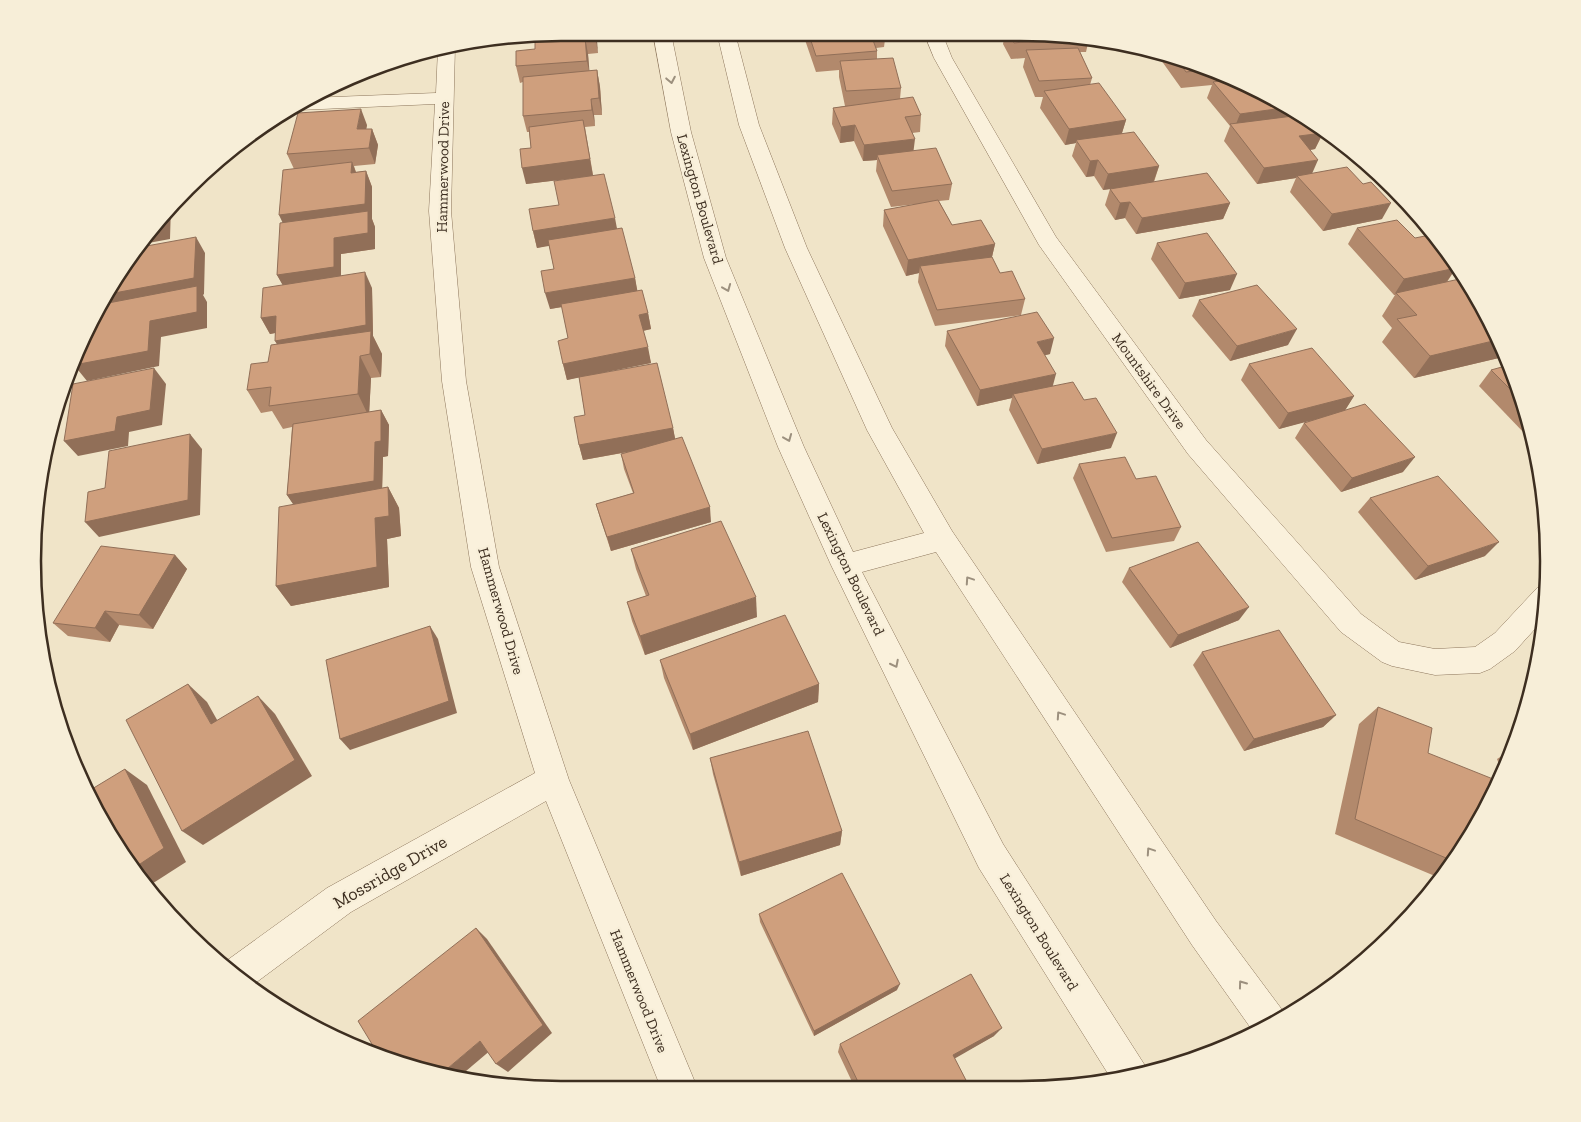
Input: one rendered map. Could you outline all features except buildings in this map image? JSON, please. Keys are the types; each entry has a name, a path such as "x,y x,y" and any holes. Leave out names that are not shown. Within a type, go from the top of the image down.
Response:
{"street":[{"name":"Lexington Boulevard","path":"664,41 681,132 715,258 791,447 845,565 991,856 1126,1070"},
{"path":"728,41 749,125 796,248 880,430 942,540 1199,924 1266,1018"},
{"name":"Mountshire Drive","path":"936,41 943,58 1047,240 1196,447 1351,623 1392,653 1435,662 1480,660 1505,642 1538,606"},
{"name":"Hammerwood Drive","path":"447,54 440,211 454,381 485,567 553,780 676,1081"},
{"path":"315,103 444,98"},
{"path":"845,565 942,540"},
{"name":"Mossridge Drive","path":"242,971 339,900 553,780"}]}
